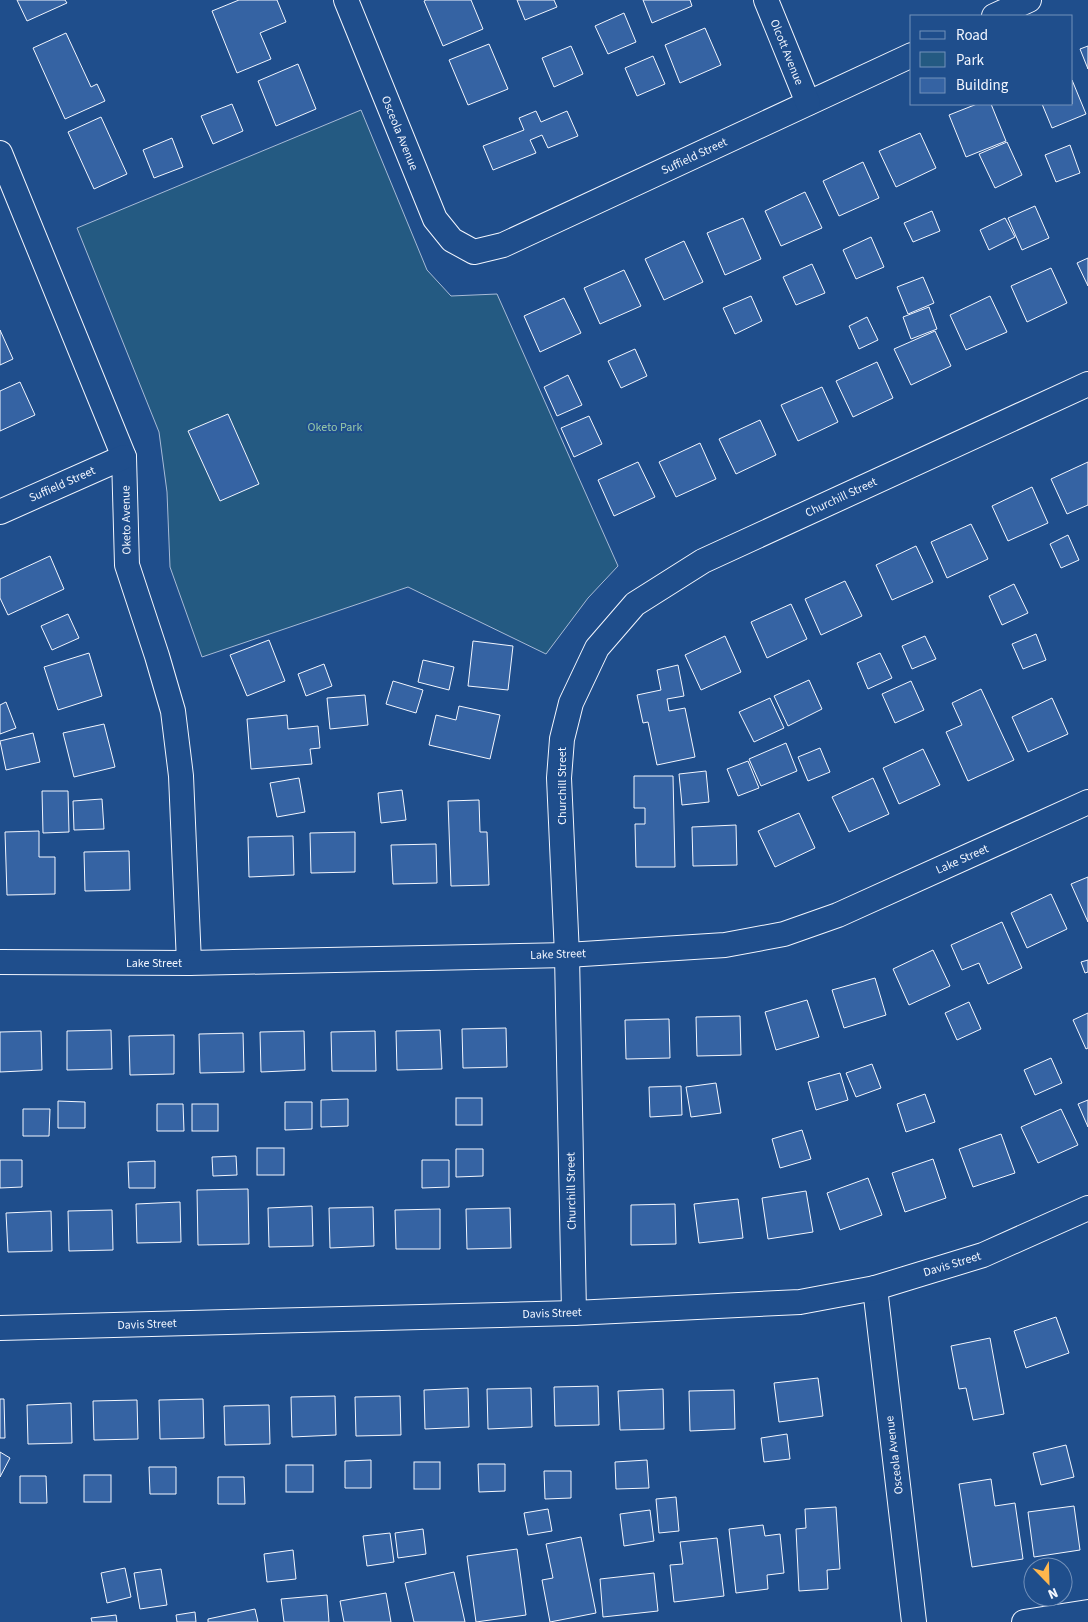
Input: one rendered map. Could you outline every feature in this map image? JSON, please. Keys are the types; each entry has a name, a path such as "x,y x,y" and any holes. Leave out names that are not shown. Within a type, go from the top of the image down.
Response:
{"street":[{"name":"Osceola Avenue","path":"346,0 435,219 452,240 474,252"},
{"name":"Olcott Avenue","path":"766,0 808,103"},
{"path":"996,15 1029,0"},
{"name":"Suffield Street","path":"474,252 503,245 910,56"},
{"name":"Oketo Avenue","path":"0,154 124,457 127,565 173,711 181,776 189,963"},
{"name":"Churchill Street","path":"574,1313 567,955 559,778 562,739 571,703 597,648 635,604 703,560 1088,384"},
{"name":"Suffield Street","path":"0,512 124,457"},
{"name":"Lake Street","path":"0,962 189,963 567,955 725,945 784,934 838,915 1088,802"},
{"name":"Davis Street","path":"0,1328 574,1313 800,1302 875,1288 983,1255 1088,1208"},
{"name":"Osceola Avenue","path":"875,1288 914,1622"},
{"path":"1024,1622 1088,1612"}],"green space":[{"name":"Oketo Park","path":"361,110 427,270 451,296 497,294 618,566 588,598 546,654 408,587 202,657 170,567 167,492 159,432 77,228"}],"building":[{"path":"17,0 65,0 67,3 27,21"},
{"path":"239,0 277,0 286,22 260,33 271,59 237,73 212,11"},
{"path":"471,0 483,29 443,46 424,1"},
{"path":"517,0 554,0 557,7 525,20"},
{"path":"643,0 690,0 692,6 652,23"},
{"path":"624,13 636,42 608,54 595,26"},
{"path":"705,28 721,65 680,83 665,45"},
{"path":"66,33 91,87 97,84 105,101 65,119 33,48"},
{"path":"489,44 508,89 468,105 449,60"},
{"path":"571,46 583,74 554,87 542,58"},
{"path":"1088,46 1088,69 1080,49"},
{"path":"653,56 665,84 637,96 625,68"},
{"path":"298,64 316,109 276,126 258,81"},
{"path":"1073,82 1086,114 1052,128 1042,105 1073,105"},
{"path":"232,104 243,131 213,144 201,116"},
{"path":"974,105 991,105 1006,141 966,157 949,115"},
{"path":"536,111 541,122 567,111 578,136 548,148 542,135 530,140 536,153 493,170 483,146 524,130 519,118"},
{"path":"101,117 127,174 94,189 68,132"},
{"path":"920,133 936,168 896,187 879,151"},
{"path":"172,138 183,167 154,178 143,150"},
{"path":"1007,142 1022,175 995,188 979,154"},
{"path":"1070,145 1080,173 1056,182 1045,155"},
{"path":"863,162 879,198 839,216 823,181"},
{"path":"805,192 822,228 781,246 765,211"},
{"path":"1035,206 1049,238 1022,250 1008,218"},
{"path":"932,211 940,231 913,242 904,223"},
{"path":"743,218 761,259 725,275 707,233"},
{"path":"1005,218 1015,237 989,250 980,230"},
{"path":"871,237 884,267 856,279 843,250"},
{"path":"684,241 703,282 664,300 645,259"},
{"path":"1088,258 1088,286 1077,263"},
{"path":"812,264 825,293 796,305 783,277"},
{"path":"1051,268 1067,303 1027,322 1011,286"},
{"path":"624,270 641,306 600,324 584,288"},
{"path":"923,277 934,303 908,314 897,287"},
{"path":"751,296 762,321 735,334 723,308"},
{"path":"990,296 1007,332 966,350 950,315"},
{"path":"564,298 581,333 540,352 524,316"},
{"path":"929,307 937,329 911,339 903,317"},
{"path":"867,317 878,340 859,349 849,326"},
{"path":"0,330 13,359 0,365"},
{"path":"935,331 951,366 911,385 894,349"},
{"path":"635,349 647,376 621,388 608,361"},
{"path":"877,362 893,398 853,417 836,381"},
{"path":"568,375 582,405 557,416 544,387"},
{"path":"20,382 35,415 0,431 0,391"},
{"path":"822,387 838,422 798,441 781,405"},
{"path":"228,414 259,484 220,501 188,431"},
{"path":"589,416 602,444 574,457 561,428"},
{"path":"760,420 776,455 736,474 719,439"},
{"path":"700,443 716,479 676,497 659,462"},
{"path":"638,462 655,497 614,516 598,480"},
{"path":"1088,462 1088,505 1067,514 1051,479"},
{"path":"1032,487 1048,523 1008,541 992,506"},
{"path":"971,524 988,559 947,578 931,542"},
{"path":"1068,535 1079,560 1061,568 1050,544"},
{"path":"916,546 933,582 892,600 876,565"},
{"path":"50,556 64,589 8,615 0,598 0,579"},
{"path":"845,581 862,616 821,635 805,599"},
{"path":"1014,584 1028,613 1002,625 989,596"},
{"path":"791,604 807,639 767,658 751,622"},
{"path":"68,614 79,638 52,650 41,626"},
{"path":"1036,634 1046,660 1023,669 1012,644"},
{"path":"725,636 741,672 701,690 685,655"},
{"path":"925,636 936,659 912,669 902,646"},
{"path":"269,640 285,681 247,696 230,655"},
{"path":"473,641 513,646 508,690 468,686"},
{"path":"89,653 102,696 58,710 44,667"},
{"path":"880,653 892,678 868,689 857,663"},
{"path":"423,660 454,667 449,690 418,682"},
{"path":"324,664 332,686 306,696 298,674"},
{"path":"678,665 684,696 667,699 669,711 685,708 695,757 657,765 648,722 643,723 637,695 661,690 657,670"},
{"path":"809,680 822,709 788,726 774,696"},
{"path":"393,681 423,690 416,713 386,704"},
{"path":"911,681 924,710 895,723 882,694"},
{"path":"981,689 1014,760 968,781 946,732 962,725 952,703"},
{"path":"365,695 368,725 330,729 327,698"},
{"path":"770,698 784,728 754,742 739,712"},
{"path":"1052,698 1068,734 1028,752 1012,717"},
{"path":"6,702 16,728 0,734 0,705"},
{"path":"459,706 500,715 490,759 429,745 436,715 456,720"},
{"path":"287,715 288,729 318,726 320,748 310,749 312,764 251,769 247,719"},
{"path":"104,724 115,767 74,777 63,733"},
{"path":"33,733 40,762 6,770 0,741"},
{"path":"786,743 797,771 761,786 749,759"},
{"path":"820,748 830,772 808,781 798,757"},
{"path":"923,749 940,785 899,804 883,768"},
{"path":"748,761 759,788 738,796 727,769"},
{"path":"706,771 709,802 682,805 679,774"},
{"path":"634,776 673,776 675,867 636,867 635,824 645,824 645,808 634,808"},
{"path":"299,778 305,812 277,817 270,783"},
{"path":"873,778 889,814 849,832 832,797"},
{"path":"402,790 406,820 381,823 378,793"},
{"path":"42,791 68,791 69,832 43,833"},
{"path":"102,799 104,829 74,830 73,801"},
{"path":"479,800 480,832 487,832 489,885 451,886 448,801"},
{"path":"799,813 815,848 775,867 758,831"},
{"path":"736,825 737,865 693,866 692,827"},
{"path":"39,831 39,857 55,857 55,894 7,895 5,832"},
{"path":"355,832 355,872 311,873 310,833"},
{"path":"293,836 294,875 249,877 248,837"},
{"path":"436,844 437,883 393,884 391,845"},
{"path":"129,851 130,890 85,891 84,852"},
{"path":"1088,877 1088,922 1071,884"},
{"path":"1051,894 1067,929 1027,948 1011,913"},
{"path":"1002,922 1022,968 988,984 979,963 962,970 951,945"},
{"path":"933,950 950,986 909,1005 893,969"},
{"path":"1088,960 1088,972 1085,973 1081,962"},
{"path":"875,978 886,1015 844,1028 832,990"},
{"path":"807,1000 819,1037 776,1050 765,1012"},
{"path":"969,1002 981,1029 957,1040 945,1013"},
{"path":"1088,1013 1088,1048 1086,1049 1073,1020"},
{"path":"740,1016 741,1055 697,1056 696,1017"},
{"path":"669,1019 670,1058 626,1059 625,1020"},
{"path":"506,1028 507,1067 463,1068 462,1029"},
{"path":"111,1030 112,1069 67,1070 67,1031"},
{"path":"440,1030 442,1069 397,1070 396,1031"},
{"path":"41,1031 42,1070 0,1072 0,1032"},
{"path":"304,1031 305,1070 261,1072 260,1032"},
{"path":"375,1031 376,1071 332,1071 331,1032"},
{"path":"243,1033 244,1072 200,1073 199,1034"},
{"path":"174,1035 174,1074 130,1075 129,1036"},
{"path":"1051,1058 1062,1083 1035,1095 1024,1070"},
{"path":"872,1064 881,1088 856,1097 846,1073"},
{"path":"840,1073 848,1100 816,1110 808,1082"},
{"path":"716,1083 721,1113 691,1117 686,1087"},
{"path":"681,1086 682,1115 650,1117 649,1087"},
{"path":"925,1094 935,1122 906,1132 897,1104"},
{"path":"456,1098 482,1098 482,1125 456,1125"},
{"path":"348,1099 348,1126 321,1127 321,1100"},
{"path":"1088,1100 1088,1127 1078,1104"},
{"path":"58,1101 85,1102 85,1128 58,1128"},
{"path":"285,1102 312,1102 312,1129 285,1130"},
{"path":"157,1104 183,1104 184,1131 157,1131"},
{"path":"192,1104 218,1104 218,1131 192,1131"},
{"path":"23,1109 50,1109 49,1136 23,1136"},
{"path":"1061,1109 1078,1145 1038,1163 1021,1127"},
{"path":"802,1130 811,1159 780,1168 772,1139"},
{"path":"1001,1134 1015,1173 973,1187 959,1149"},
{"path":"257,1148 284,1148 284,1175 257,1175"},
{"path":"456,1149 483,1149 483,1176 456,1177"},
{"path":"236,1156 237,1175 213,1176 212,1157"},
{"path":"933,1159 946,1198 905,1212 892,1173"},
{"path":"0,1160 22,1160 22,1187 0,1188"},
{"path":"422,1160 449,1160 449,1187 422,1188"},
{"path":"155,1161 155,1188 129,1188 128,1162"},
{"path":"868,1178 882,1215 840,1230 827,1193"},
{"path":"248,1189 249,1244 198,1245 197,1190"},
{"path":"806,1191 813,1232 768,1239 762,1198"},
{"path":"738,1199 743,1238 699,1243 694,1204"},
{"path":"180,1202 181,1242 137,1243 136,1204"},
{"path":"675,1204 676,1244 631,1245 631,1205"},
{"path":"312,1206 313,1246 269,1247 268,1208"},
{"path":"373,1207 374,1246 330,1248 329,1208"},
{"path":"510,1208 511,1248 467,1249 466,1209"},
{"path":"440,1209 440,1249 396,1249 395,1210"},
{"path":"112,1210 113,1250 69,1251 68,1211"},
{"path":"51,1211 52,1251 8,1252 6,1213"},
{"path":"1056,1317 1069,1353 1026,1368 1014,1331"},
{"path":"990,1338 1004,1414 973,1420 966,1388 959,1389 951,1346"},
{"path":"818,1378 823,1416 779,1422 774,1383"},
{"path":"598,1386 599,1425 555,1426 554,1387"},
{"path":"468,1388 469,1427 425,1429 424,1390"},
{"path":"531,1388 532,1427 488,1429 487,1389"},
{"path":"663,1389 664,1429 620,1430 618,1391"},
{"path":"734,1390 735,1429 690,1431 689,1391"},
{"path":"335,1396 336,1435 292,1437 291,1397"},
{"path":"400,1396 401,1435 356,1436 355,1397"},
{"path":"0,1399 4,1399 5,1438 0,1438"},
{"path":"203,1399 204,1438 160,1439 159,1400"},
{"path":"137,1400 138,1439 94,1440 93,1401"},
{"path":"71,1403 72,1443 28,1444 27,1405"},
{"path":"269,1405 270,1444 225,1445 224,1406"},
{"path":"787,1434 790,1459 764,1462 761,1438"},
{"path":"1066,1445 1074,1477 1041,1485 1033,1453"},
{"path":"0,1452 10,1458 0,1477"},
{"path":"371,1460 371,1488 345,1488 345,1461"},
{"path":"647,1460 649,1488 616,1489 615,1462"},
{"path":"414,1462 440,1462 440,1489 414,1489"},
{"path":"478,1464 505,1464 505,1491 479,1492"},
{"path":"286,1465 313,1465 313,1492 286,1492"},
{"path":"149,1467 176,1467 176,1494 150,1494"},
{"path":"544,1471 571,1471 571,1498 545,1499"},
{"path":"84,1475 111,1475 111,1502 84,1502"},
{"path":"20,1476 46,1476 47,1503 20,1503"},
{"path":"218,1477 244,1477 245,1504 218,1504"},
{"path":"991,1479 995,1506 1015,1503 1023,1559 972,1567 959,1484"},
{"path":"676,1497 679,1531 659,1533 656,1499"},
{"path":"1074,1506 1080,1550 1034,1557 1028,1512"},
{"path":"836,1507 840,1569 827,1570 828,1589 799,1591 796,1529 806,1528 805,1509"},
{"path":"548,1509 552,1531 528,1535 524,1513"},
{"path":"650,1510 654,1541 624,1546 620,1514"},
{"path":"763,1525 765,1536 780,1534 784,1573 767,1575 768,1589 736,1593 729,1529"},
{"path":"423,1529 426,1554 398,1558 395,1533"},
{"path":"390,1533 394,1562 367,1566 363,1536"},
{"path":"581,1537 596,1613 550,1622 542,1580 553,1578 546,1544"},
{"path":"717,1538 724,1596 674,1602 670,1565 683,1564 680,1542"},
{"path":"517,1549 526,1615 476,1622 467,1556"},
{"path":"293,1550 296,1579 267,1582 264,1554"},
{"path":"125,1568 131,1597 107,1603 101,1573"},
{"path":"161,1569 167,1605 140,1609 134,1573"},
{"path":"454,1572 465,1622 414,1622 405,1583"},
{"path":"654,1573 658,1611 603,1617 600,1579"},
{"path":"386,1593 391,1622 344,1622 340,1601"},
{"path":"327,1595 329,1622 284,1622 281,1599"},
{"path":"255,1609 258,1622 208,1622 208,1619"},
{"path":"195,1612 196,1622 177,1622 176,1615"},
{"path":"116,1615 117,1622 92,1622 91,1618"}]}
